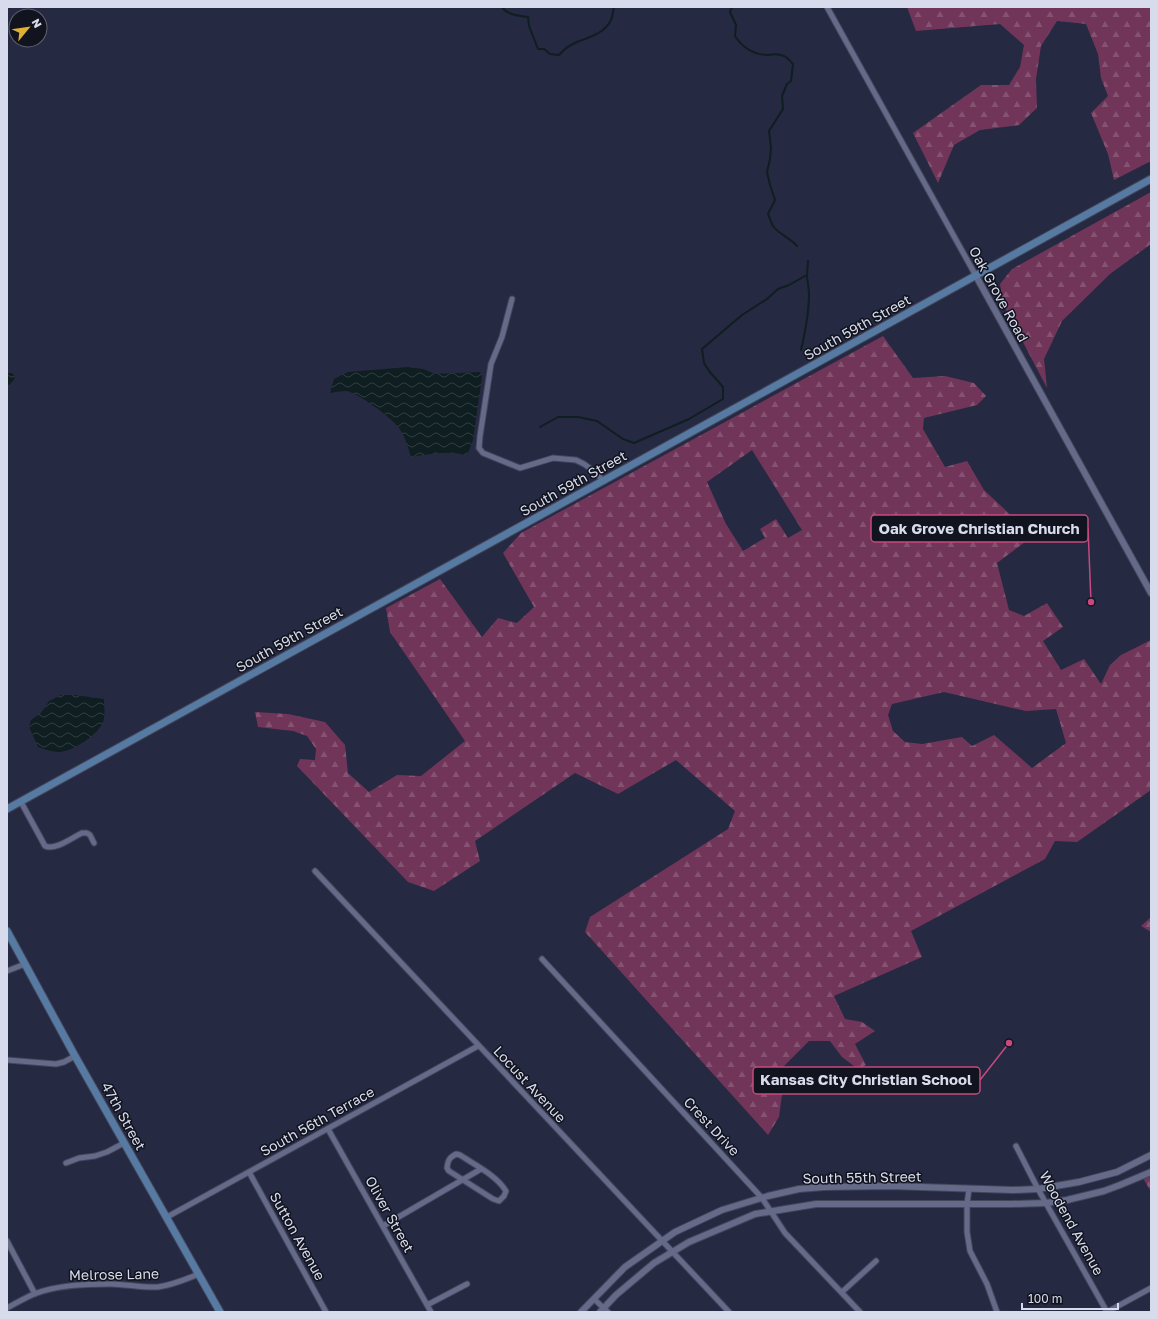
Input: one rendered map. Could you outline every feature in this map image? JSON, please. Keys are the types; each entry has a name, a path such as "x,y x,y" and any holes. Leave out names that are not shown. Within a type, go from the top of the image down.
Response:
{"main road":[{"name":"South 59th Street","path":"7,809 1151,179"},
{"name":"47th Street","path":"7,931 75,1056 220,1312"}],"street":[{"name":"Oak Grove Road","path":"827,7 1151,593"},
{"path":"512,299 505,328 491,364 479,448 483,453 520,468 553,458 576,460 588,466 604,481"},
{"path":"21,802 45,846 50,848 55,847 82,833 87,833 90,835 94,843"},
{"name":"Locust Avenue","path":"315,871 671,1252 729,1312"},
{"name":"Crest Drive","path":"542,959 762,1198 785,1233 860,1312"},
{"path":"7,971 25,964"},
{"name":"South 56th Terrace","path":"167,1217 478,1046"},
{"path":"7,1060 56,1064 64,1062 75,1056"},
{"name":"Oliver Street","path":"328,1129 431,1312"},
{"path":"66,1163 79,1158 95,1156 107,1152 124,1143"},
{"name":"Woodend Avenue","path":"1016,1146 1038,1189 1107,1312"},
{"path":"456,1154 482,1169 502,1185 506,1191 504,1196 499,1201 493,1200 464,1180 447,1168 450,1157 456,1154"},
{"name":"South 55th Street","path":"581,1312 625,1267 675,1232 722,1210 762,1198 800,1190 824,1187 890,1186 1012,1190 1038,1189 1079,1182 1117,1172 1151,1155"},
{"path":"383,1226 482,1169"},
{"name":"Sutton Avenue","path":"249,1172 326,1312"},
{"name":"South 55th Street","path":"604,1311 616,1295 640,1274 671,1252 737,1220 755,1214 816,1204 1046,1203 1074,1198 1104,1190 1151,1172"},
{"path":"970,1189 967,1204 967,1232 970,1252 987,1284 996,1312"},
{"path":"7,1241 35,1294"},
{"path":"842,1292 876,1261"},
{"name":"Melrose Lane","path":"7,1308 35,1294 55,1288 110,1284 158,1286 178,1282 199,1274"},
{"path":"427,1305 467,1284"},
{"path":"1107,1312 1151,1288"},
{"path":"594,1299 604,1311"}],"green space":[{"path":"907,7 1151,7 1151,161 1114,180 1108,154 1091,113 1108,96 1101,78 1098,54 1086,24 1057,21 1041,46 1036,79 1037,108 1019,125 980,130 954,145 938,183 913,133 981,85 1009,85 1020,67 1024,45 1000,24 916,31"},
{"path":"1151,192 1151,244 1110,274 1062,321 1044,359 1047,388 1003,304 1000,284 1012,269"},
{"path":"883,336 913,378 945,376 974,383 986,396 977,405 924,418 923,429 945,467 967,461 984,490 1033,536 997,563 1009,610 1024,616 1047,603 1063,627 1043,641 1061,670 1084,659 1101,684 1110,665 1121,655 1151,640 1151,790 1077,842 1055,841 1045,859 911,931 922,957 834,996 845,1019 862,1022 875,1031 855,1044 866,1065 858,1069 842,1057 830,1041 809,1041 784,1066 779,1117 768,1135 585,932 590,917 728,829 735,811 676,760 618,794 575,773 475,841 480,861 434,891 408,882 297,766 300,759 315,760 316,749 307,736 293,731 258,727 255,712 288,714 325,722 345,745 348,773 369,792 397,775 421,776 465,741 390,632 386,608 440,579 482,637 498,618 517,623 534,607 503,553 521,533","holes":["752,450 802,530 788,538 776,519 760,529 765,538 743,551 726,524 707,482","944,692 1026,711 1056,709 1066,743 1032,768 994,735 972,746 962,737 922,744 905,742 893,731 888,715 892,704"]},
{"path":"1151,917 1151,932 1141,926"},
{"path":"1151,1175 1151,1192 1143,1178"}],"water":[{"path":"408,367 423,369 435,374 480,372 482,377 473,440 469,451 465,455 445,453 411,457 401,431 382,412 351,392 344,391 330,393 334,379 348,372"},
{"path":"7,373 12,373 15,377 7,387"},
{"path":"61,695 75,695 104,699 104,715 103,721 99,728 90,738 70,749 56,752 38,747 29,727 31,720 41,713 49,701"}],"waterway":[{"path":"502,7 507,12 518,16 528,17 529,26 538,49 544,49 550,54 559,55 572,44 597,34 605,28 612,18 614,7"},
{"path":"732,7 730,12 736,25 735,36 741,44 758,54 782,55 793,64 791,81 787,84 782,96 783,109 769,131 771,147 767,172 775,200 768,214 773,226 797,246"},
{"path":"540,427 558,417 578,417 597,421 623,439 634,443 689,419 723,399 723,387 704,363 702,349 742,315 767,299 778,289 807,275 808,261"},
{"path":"801,350 808,308 809,291 807,275"}],"place":[{"name":"Oak Grove Christian Church","path":"1091,602"},
{"name":"Kansas City Christian School","path":"1009,1043"}]}
